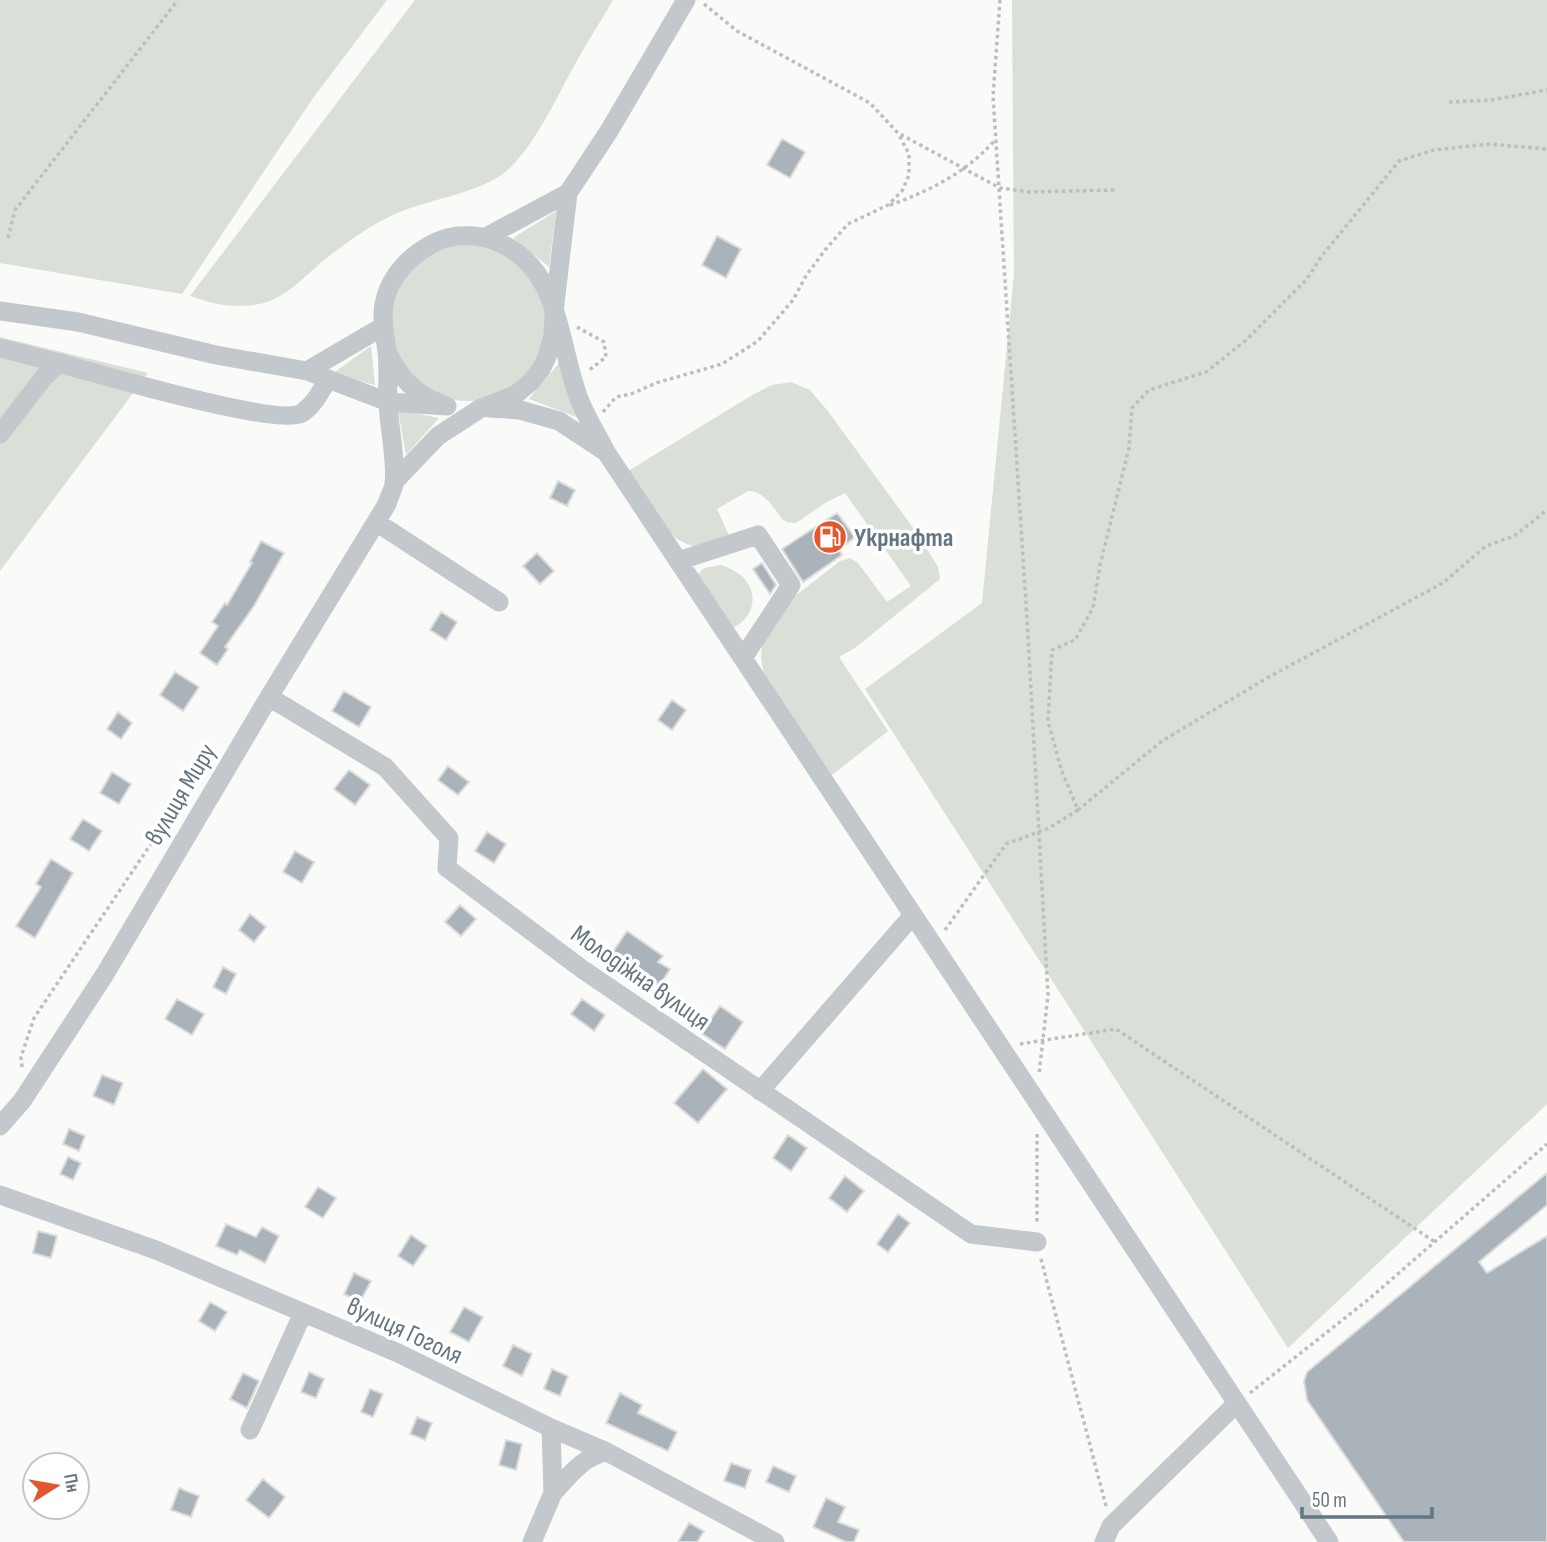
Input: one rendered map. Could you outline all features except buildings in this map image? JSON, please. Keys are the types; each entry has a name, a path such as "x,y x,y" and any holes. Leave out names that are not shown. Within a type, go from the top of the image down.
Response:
{"street":[{"path":"486,237 568,194 687,0"},
{"path":"568,194 561,317 576,393 606,452 1329,1542"},
{"path":"463,236 486,237 509,246 529,261 548,290 561,317 548,357 531,382 515,395 481,408 438,436 394,482 387,351 382,327 384,302 393,279 406,262 441,240 463,236"},
{"path":"0,311 78,323 216,355 307,371 388,402 462,409 520,410 559,421 606,452"},
{"path":"307,371 382,327"},
{"path":"0,348 278,417 300,414 315,401 328,379"},
{"path":"387,351 407,384 426,398 447,406"},
{"path":"0,434 44,377 59,363"},
{"name":"вулиця Миру","path":"0,1126 22,1101 105,974 269,696 387,504 394,482"},
{"path":"376,522 499,602"},
{"path":"678,561 758,535 791,585 743,658"},
{"name":"Молодіжна вулиця","path":"269,696 385,767 449,838 447,869 582,970 971,1234 1037,1241"},
{"path":"760,1091 913,915"},
{"name":"вулиця Гоголя","path":"0,1195 156,1250 398,1353 551,1428 607,1452 775,1542"},
{"path":"250,1430 303,1313"},
{"path":"1108,1534 1237,1403"},
{"path":"551,1428 553,1493"},
{"path":"532,1542 553,1493 578,1466 597,1454 607,1452"}],"path":[{"path":"8,238 15,210 178,0"},
{"path":"699,0 737,31 870,103 898,133 909,155 909,175 902,191 888,205"},
{"path":"1000,0 993,96 1048,995 1037,1101 1037,1241 1108,1534"},
{"path":"1449,102 1491,100 1547,90"},
{"path":"898,133 1000,188 1029,191 1115,190"},
{"path":"592,424 616,397 722,364 758,341 793,300 806,276 848,224 945,182 984,152 996,138"},
{"path":"1078,810 1061,769 1048,721 1052,650 1075,640 1093,608 1100,565 1129,449 1132,408 1149,390 1206,372 1245,341 1307,279 1321,257 1399,161 1434,150 1488,144 1547,149"},
{"path":"561,317 604,342 606,357"},
{"path":"934,946 1006,844 1049,828 1078,810 1162,741 1267,678 1443,583 1486,546 1514,536 1547,510"},
{"path":"22,1068 22,1057 34,1018 221,739"},
{"path":"1001,1047 1116,1028 1435,1241"},
{"path":"1237,1403 1369,1299 1547,1144"}],"shaded area":[{"path":"0,0 387,0 313,98 182,294 0,263"},
{"path":"415,0 613,0 537,132 521,156 500,176 471,189 384,219 339,248 275,299 247,306 209,302 190,296"},
{"path":"1012,0 1547,0 1547,1104 1288,1348 865,689 982,603 1014,274"},
{"path":"556,211 549,267 513,238"},
{"path":"468,245 498,251 523,268 540,293 546,323 540,353 523,378 498,395 468,401 438,395 413,378 396,353 390,323 396,293 413,268 438,251"},
{"path":"0,337 148,373 0,571"},
{"path":"371,346 375,385 332,374"},
{"path":"559,363 579,418 529,399"},
{"path":"791,382 810,390 827,410 919,536 938,567 940,579 855,648 839,657 888,731 827,779 770,687 763,671 762,645 790,600 840,561 850,558 858,563 887,602 911,586 845,493 796,523 782,519 759,493 748,491 717,509 731,540 705,547 678,540 667,531 648,509 625,473 754,394 772,385"},
{"path":"398,410 439,418 406,455"},
{"path":"721,565 744,578 753,599 746,618 728,629 694,578 704,568"}],"place":[{"name":"Укрнафта","path":"830,537"}]}
